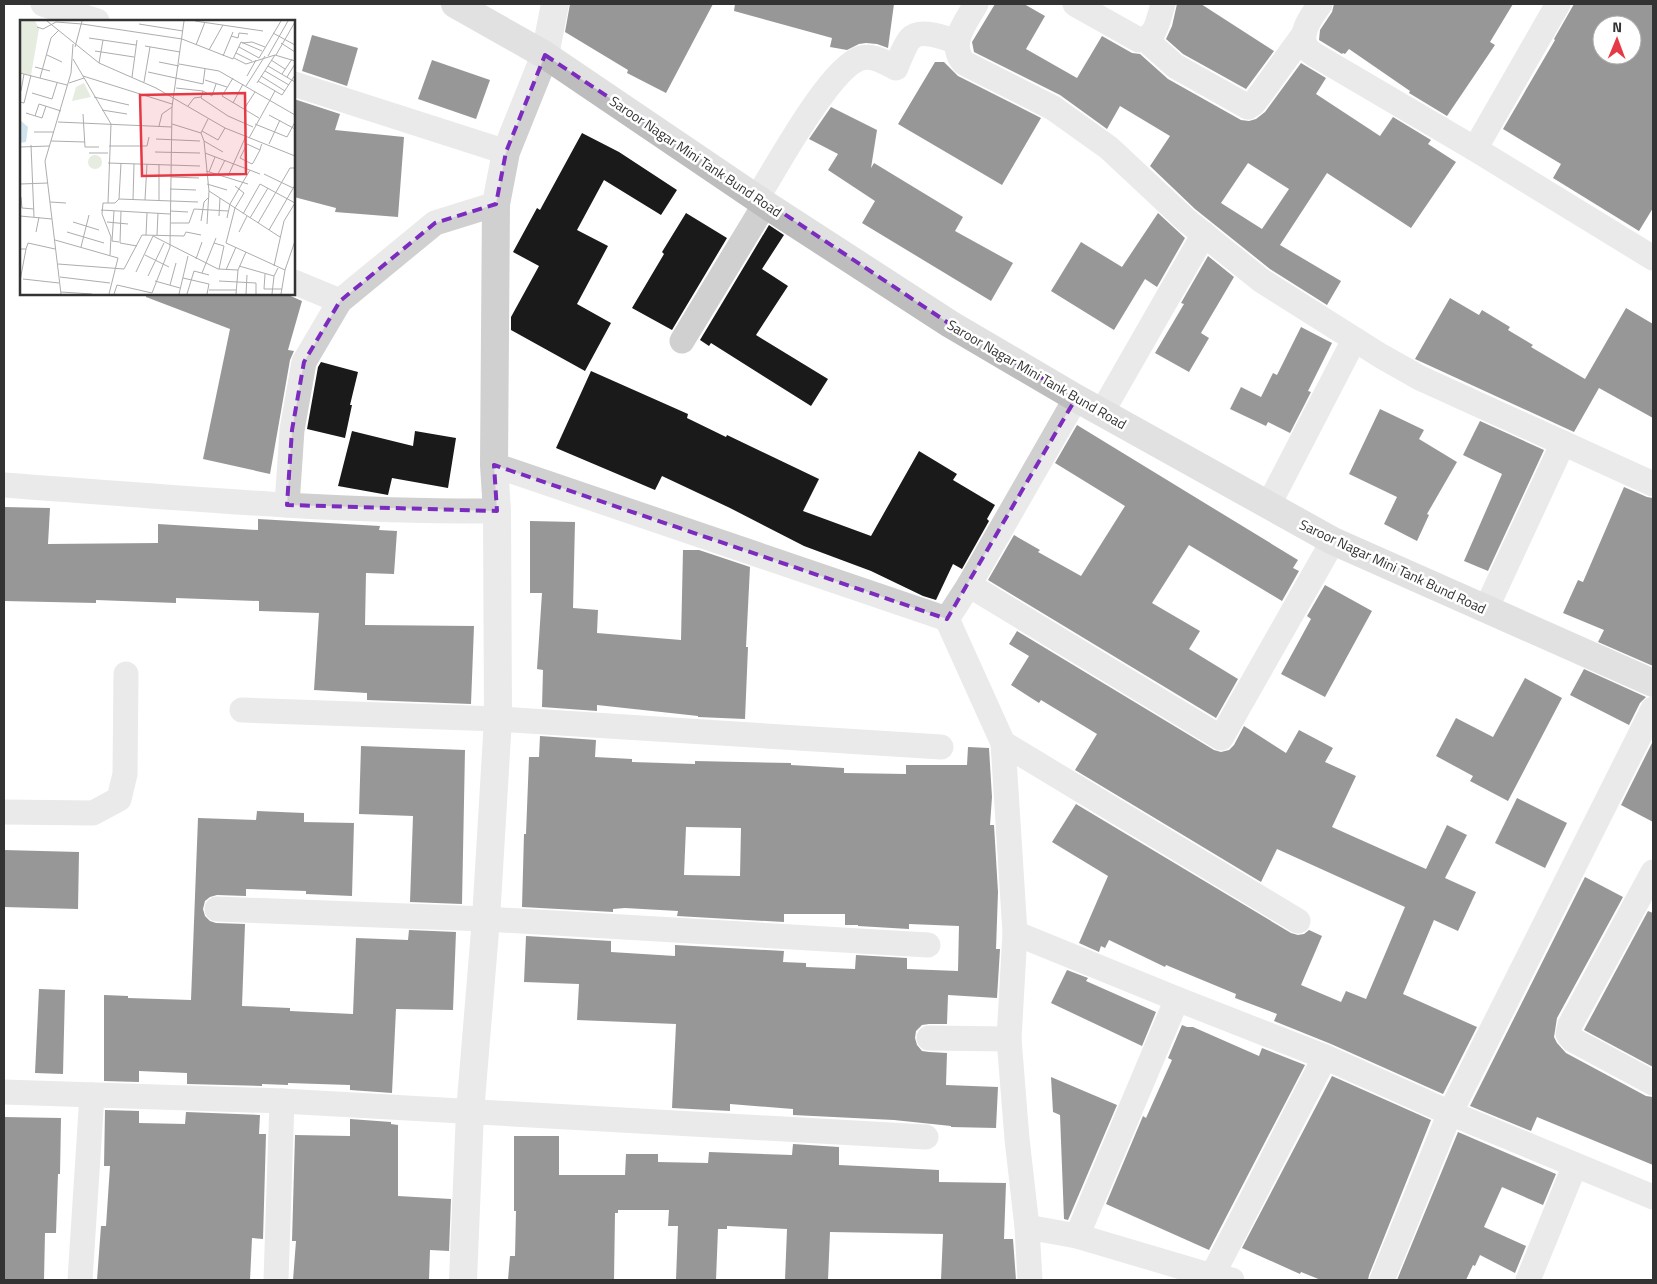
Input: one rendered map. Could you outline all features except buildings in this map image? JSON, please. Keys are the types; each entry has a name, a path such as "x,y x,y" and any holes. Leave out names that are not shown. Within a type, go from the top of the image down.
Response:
{"main road":[{"name":"Saroor Nagar Mini Tank Bund Road","path":"455,4 545,55 761,201 950,324 1076,398 1333,541 1653,683"}],"street":[{"path":"43,4 95,20"},
{"path":"463,1280 470,1112 486,919 498,719 497,511 494,465 496,204 506,152 545,55 555,4"},
{"path":"976,4 958,36 957,55 964,63 1053,108 1109,148 1186,220 1262,281 1354,340 1420,378 1653,484"},
{"path":"1075,4 1139,40 1145,39 1154,32 1163,4"},
{"path":"1145,39 1175,66 1248,107 1254,103 1304,34 1307,23 1320,4"},
{"path":"1475,149 1558,4"},
{"path":"682,341 823,92 851,63 860,58 874,57 896,68 910,39 918,34 932,35 957,42"},
{"path":"1304,34 1306,46 1315,55 1652,253"},
{"path":"295,84 506,152"},
{"path":"286,505 292,430 304,362 340,301 435,223 496,204"},
{"path":"1102,412 1204,234"},
{"path":"295,282 340,301"},
{"path":"1268,506 1354,340"},
{"path":"947,619 969,585 1076,398"},
{"path":"1486,609 1563,443"},
{"path":"494,465 947,619 1003,743 1014,933 1009,1038 1017,1139 1028,1227 1030,1280"},
{"path":"4,485 286,505 497,511"},
{"path":"969,585 1221,738 1333,541"},
{"path":"4,812 93,813 118,799 124,774 126,674"},
{"path":"242,710 498,719 941,747"},
{"path":"1382,1280 1450,1113 1653,710"},
{"path":"1003,743 1298,921"},
{"path":"1653,872 1570,1025 1568,1034 1573,1040 1653,1083"},
{"path":"217,909 486,919 928,945"},
{"path":"1014,933 1325,1057 1450,1113 1653,1197"},
{"path":"1077,1236 1177,999"},
{"path":"929,1038 1009,1038"},
{"path":"1028,1227 1077,1236 1222,1278 1325,1057"},
{"path":"4,1092 282,1101 926,1137"},
{"path":"80,1280 92,1095"},
{"path":"276,1280 282,1101"},
{"path":"1528,1280 1575,1165"}],"highlighted area":[{"path":"545,55 950,324 1076,398 947,619 494,465 497,511 287,505 292,430 304,362 340,301 435,223 496,204 506,152"}]}
